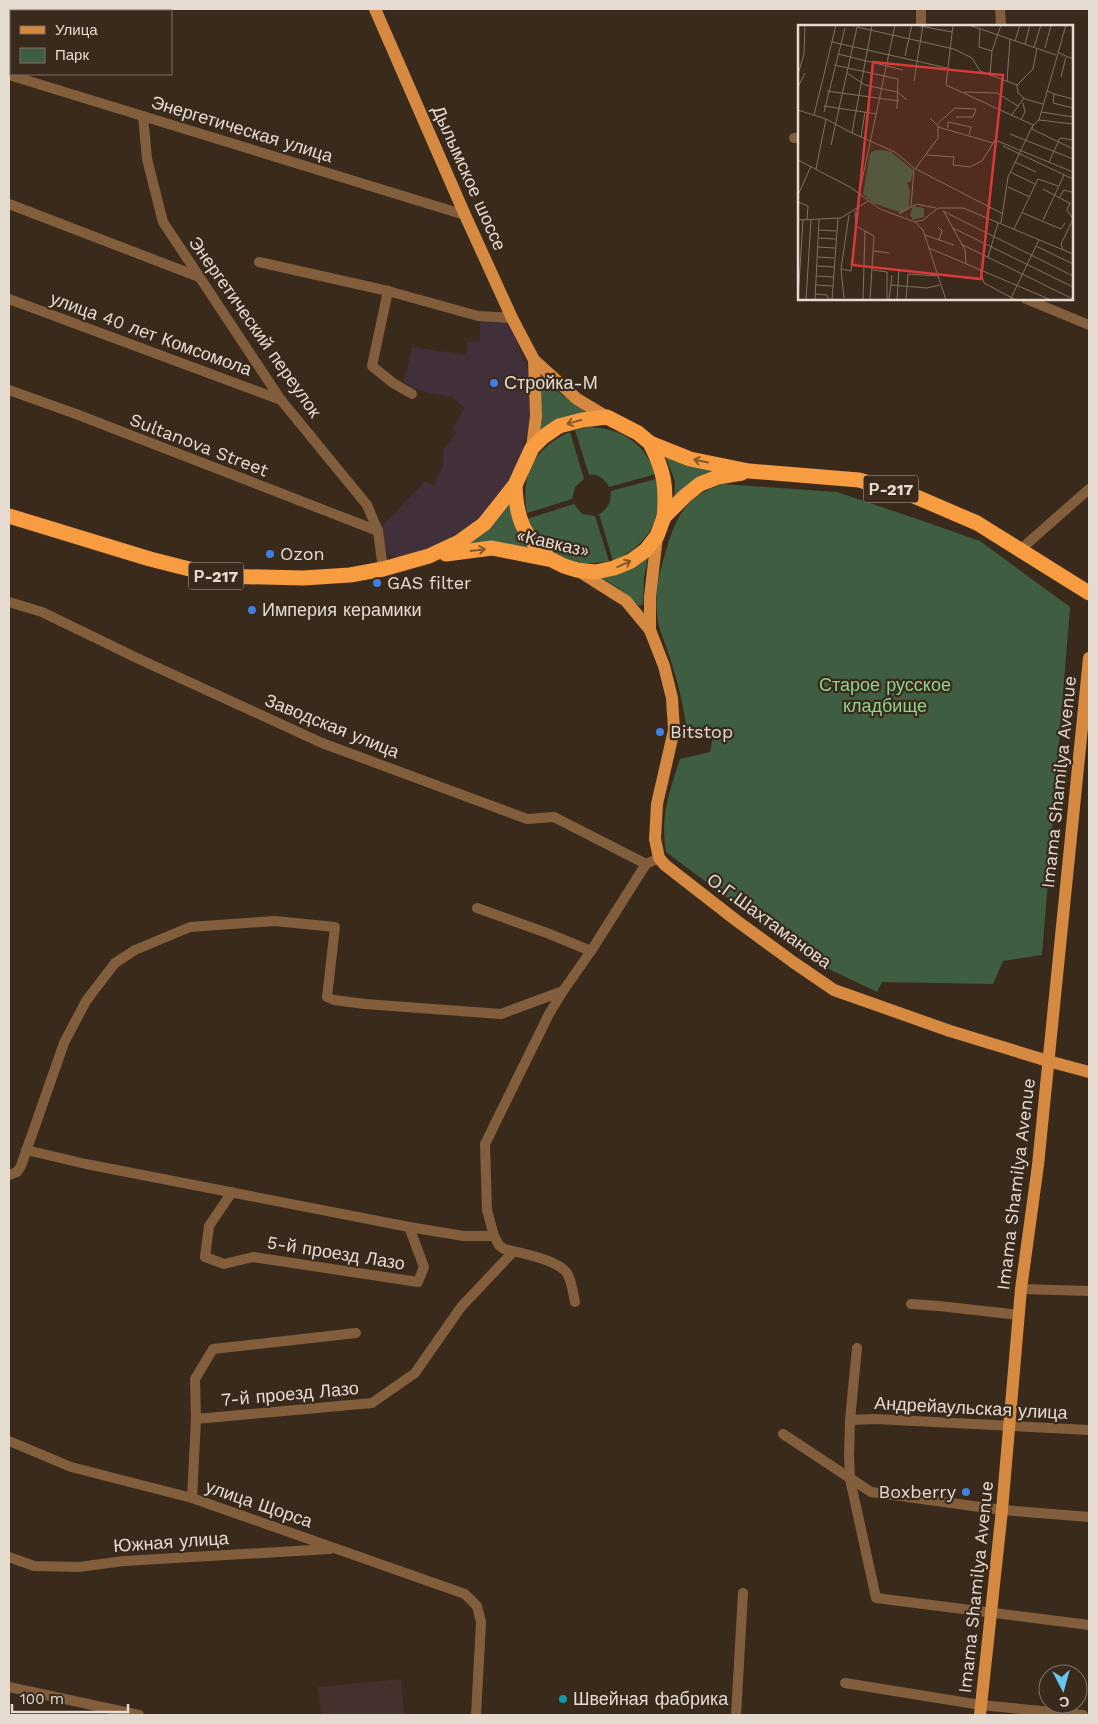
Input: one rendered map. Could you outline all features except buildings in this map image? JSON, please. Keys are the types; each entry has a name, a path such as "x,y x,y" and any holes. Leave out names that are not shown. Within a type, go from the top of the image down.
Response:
{"highway":[{"name":"Р-217","path":"9,516 150,560 217,576 304,578 350,575 383,569 429,556 473,534 484,524 515,485 532,448 559,426 582,420 607,417 638,433 650,443 690,459 749,471 859,480 923,500 977,523 1089,593"},
{"name":"Р-217","path":"650,443 663,476 666,494 664,517"},
{"name":"«Кавказ»","path":"429,556 492,548 552,560 577,570 596,572 614,568 631,561 646,550 657,536 664,517 700,484 718,477 749,471"},
{"name":"Р-217","path":"515,485 515,501 519,519 526,535 538,549 552,560"}],"main road":[{"name":"Дылымское шоссе","path":"375,9 465,215 512,318 534,360"},
{"name":"Р-217","path":"534,360 577,399 607,417"},
{"name":"Р-217","path":"532,448 536,416 534,360"},
{"name":"Р-217","path":"650,630 650,596 657,536"},
{"name":"Р-217","path":"577,570 626,601 650,630"},
{"path":"650,630 664,666 672,698 674,730 657,804 654,840 659,858"},
{"name":"Imama Shamilya Avenue","path":"981,1710 1002,1510 1021,1289 1038,1166 1089,658"},
{"name":"О.Г.Шахтаманова","path":"659,858 665,865 736,921 834,990 950,1031 1089,1072"}],"street":[{"path":"921,9 922,25"},
{"path":"1000,9 1001,25"},
{"name":"Энергетическая улица","path":"9,75 25,77 143,116 465,215"},
{"name":"Энергетический переулок","path":"143,116 147,159 163,222 281,400 367,505 378,531 383,569"},
{"path":"9,204 200,277"},
{"path":"259,262 388,291 478,316 512,318"},
{"path":"388,291 372,366 393,383 412,394"},
{"name":"улица 40 лет Комсомола","path":"9,299 281,400"},
{"path":"1028,300 1089,325"},
{"name":"Sultanova Street","path":"9,390 378,531"},
{"path":"1021,549 1089,488"},
{"name":"Заводская улица","path":"9,602 42,612 141,660 322,743 527,819 554,817 646,864"},
{"path":"575,1302 568,1276 564,1270 551,1262 513,1252 499,1245 494,1236 487,1210 485,1144 549,1014 646,864 659,858"},
{"path":"477,908 591,951"},
{"path":"9,1175 17,1172 21,1166 64,1043 86,1001 115,963 135,950 190,927 275,921 335,927 327,997 334,1000 500,1014 563,991"},
{"path":"26,1150 86,1164 409,1227 464,1236 494,1236"},
{"name":"5-й проезд Лазо","path":"232,1192 209,1226 205,1257 224,1264 253,1257 418,1282 424,1267 409,1227"},
{"name":"7-й проезд Лазо","path":"356,1334 213,1349 195,1379 196,1419 372,1403 415,1373 461,1307 513,1252"},
{"path":"1021,1289 1089,1291"},
{"path":"911,1304 1019,1315"},
{"path":"858,1348 848,1456 850,1480 876,1598 1089,1625"},
{"path":"192,1498 196,1419"},
{"name":"Андрейаульская улица","path":"850,1420 875,1419 1089,1430"},
{"path":"782,1434 871,1492 1002,1510 1089,1517"},
{"name":"улица Щорса","path":"9,1441 71,1467 192,1498 465,1594 477,1606 481,1622 476,1715"},
{"name":"Южная улица","path":"9,1557 34,1566 79,1567 124,1561 338,1548"},
{"path":"736,1715 743,1593"},
{"path":"845,1683 981,1710 1083,1715"},
{"path":"9,1687 107,1712 139,1715"}],"shaded area":[{"path":"480,319 508,321 532,377 532,415 522,453 498,502 473,529 453,541 400,558 388,554 379,529 425,481 433,486 443,467 443,449 457,433 452,429 465,408 452,397 420,391 404,382 412,347 466,355 467,342 480,341"},
{"path":"401,1679 404,1715 321,1715 318,1687"}],"green space":[{"path":"543,376 562,395 591,413 563,419 537,435 540,379"},
{"path":"588,427 611,430 630,439 645,453 656,474 609,487 601,478 589,475 575,430"},
{"path":"570,432 584,479 575,487 572,499 527,513 526,487 532,464 547,446"},
{"path":"665,455 722,470 674,501 675,481"},
{"path":"656,479 658,506 651,529 636,547 613,561 599,514 608,505 611,491"},
{"name":"Старое русское кладбище","path":"723,484 837,492 980,541 1070,607 1042,955 1003,961 993,984 882,982 877,992 812,961 666,852 664,839 665,816 669,794 680,759 710,752 713,737 687,733 678,686 660,631 656,599 658,586 672,533 682,512 698,495"},
{"path":"510,497 511,512 515,525 529,550 461,547"},
{"path":"574,504 582,514 595,516 609,561 582,563 560,556 541,541 527,519"},
{"path":"648,556 644,578 643,604 639,606 618,588 602,578 626,570"}],"place":[{"name":"Стройка-М","path":"494,383"},
{"name":"Ozon","path":"270,554"},
{"name":"GAS filter","path":"377,583"},
{"name":"Империя керамики","path":"252,610"},
{"name":"Bitstop","path":"660,732"},
{"name":"Boxberry","path":"966,1492"},
{"name":"Швейная фабрика","path":"563,1699"}]}
